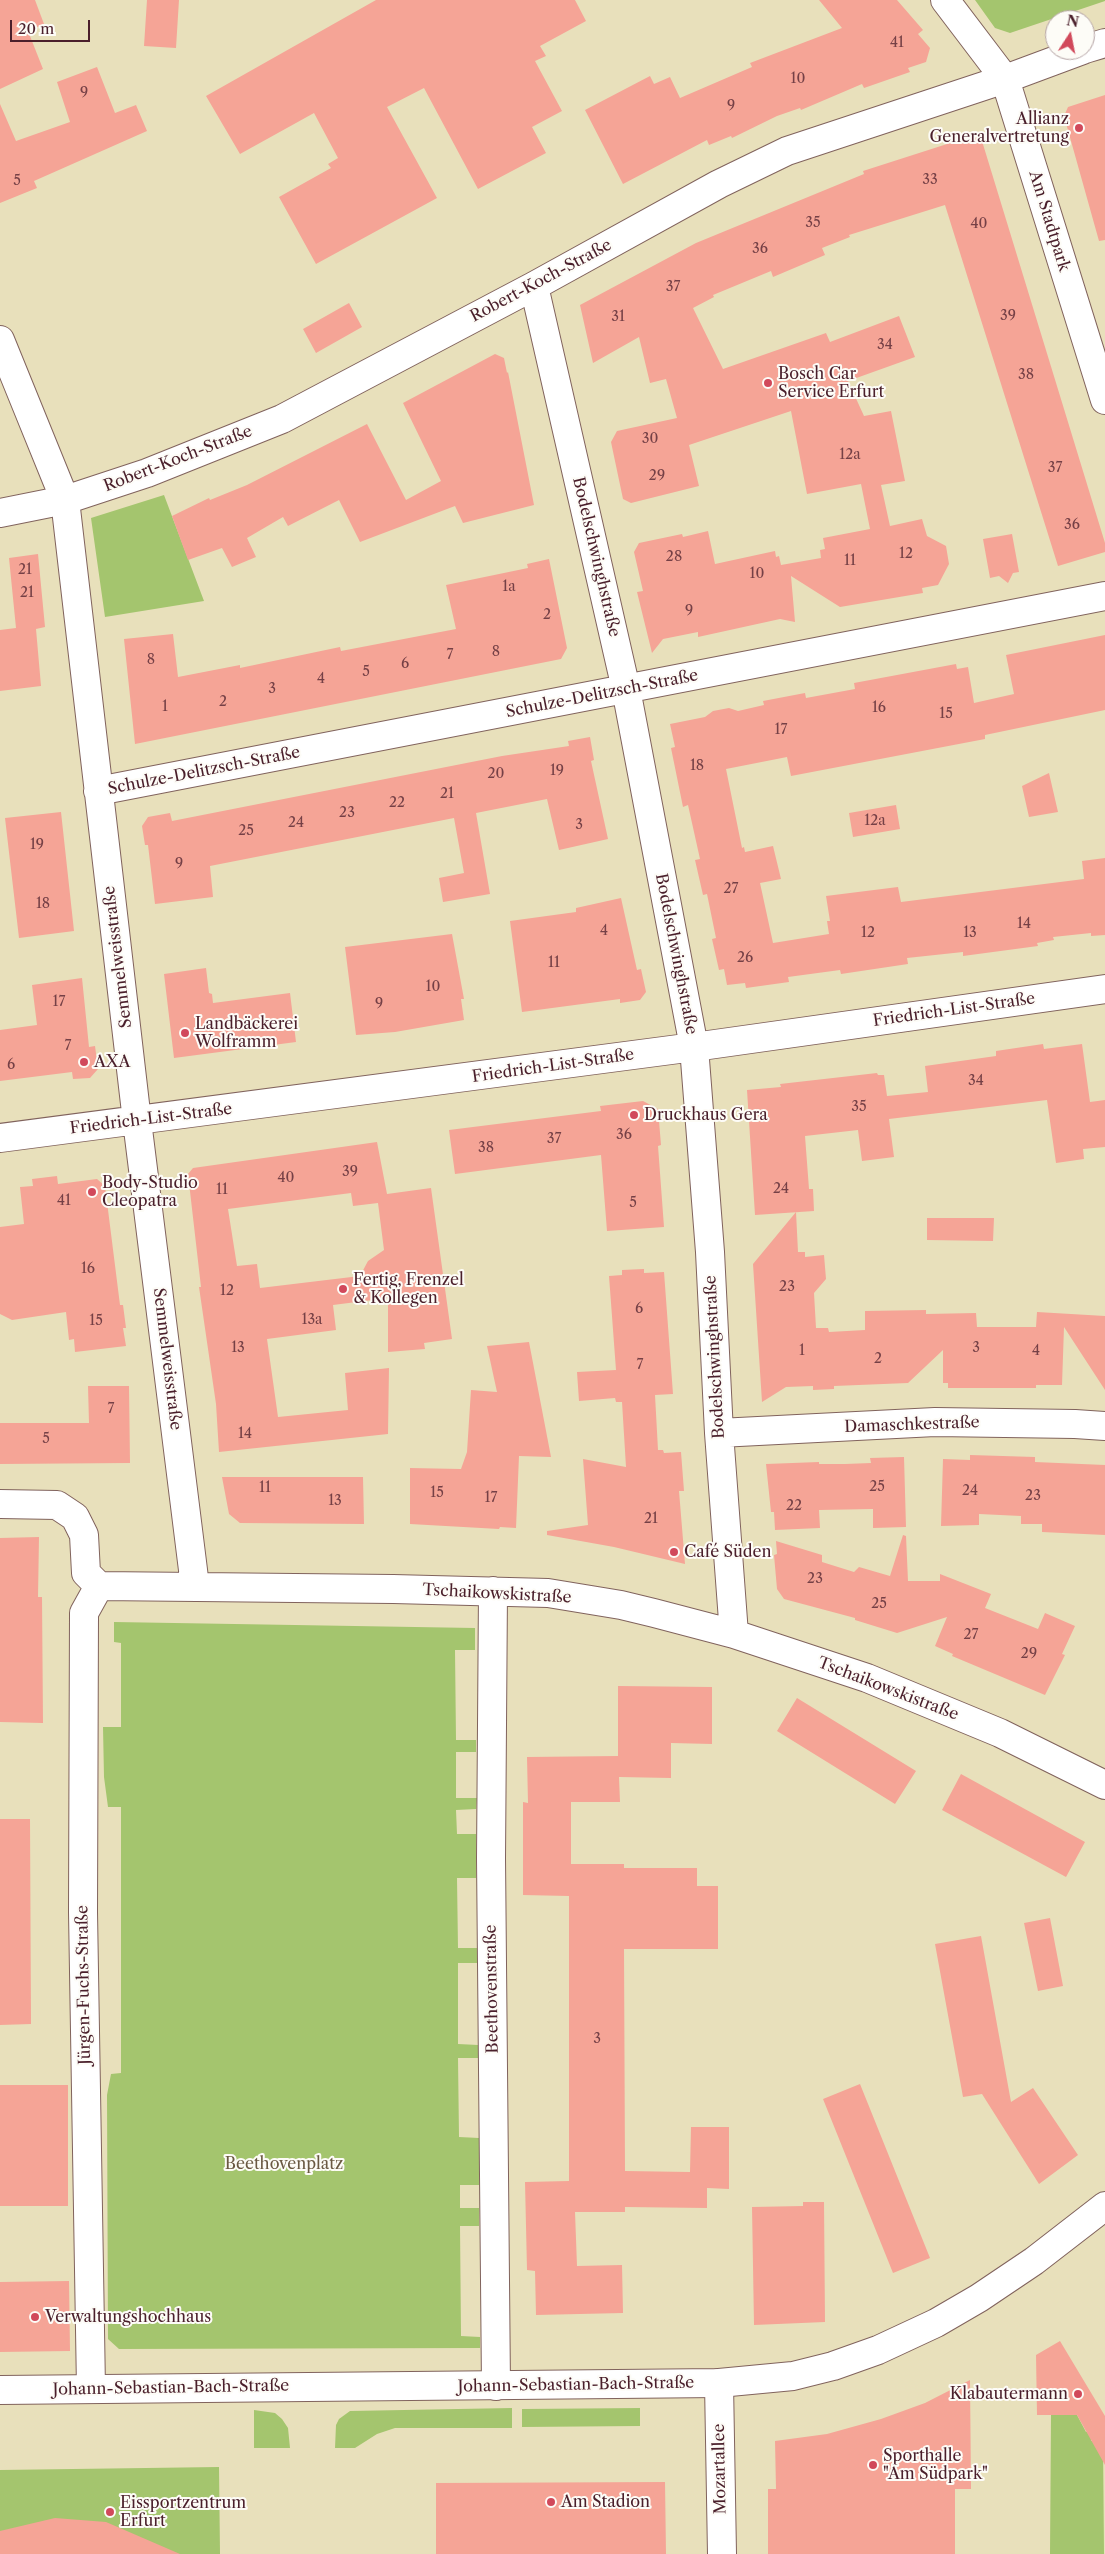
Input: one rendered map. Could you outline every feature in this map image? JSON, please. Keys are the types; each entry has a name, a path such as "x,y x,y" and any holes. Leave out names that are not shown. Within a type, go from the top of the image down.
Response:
{"street":[{"name":"Am Stadtpark","path":"945,0 1006,79 1105,400"},
{"name":"Robert-Koch-Straße","path":"0,513 65,500 147,473 282,419 534,286 719,184 787,151 1006,79 1057,60"},
{"name":"Bodelschwinghstraße","path":"534,286 626,689 694,1047 710,1252 719,1433 734,1634"},
{"name":"Semmelweisstraße","path":"0,340 65,500 137,1121 195,1586"},
{"name":"Schulze-Delitzsch-Straße","path":"98,791 1105,596"},
{"name":"Friedrich-List-Straße","path":"0,1138 694,1047 1105,989"},
{"name":"Damaschkestraße","path":"719,1433 935,1422 1105,1426"},
{"path":"0,1504 57,1505 75,1517 84,1535 86,1573 99,1586"},
{"name":"Tschaikowskistraße","path":"99,1586 548,1593 620,1605 734,1634 867,1678 1000,1733 1105,1785"},
{"name":"Jürgen-Fuchs-Straße","path":"91,2389 83,1912 84,1613 99,1586"},
{"name":"Beethovenstraße","path":"493,1591 491,1858 496,2386"},
{"name":"Johann-Sebastian-Bach-Straße","path":"0,2390 719,2383 792,2376 833,2366 878,2350 936,2323 1034,2262 1105,2206"},
{"name":"Mozartallee","path":"719,2383 722,2554"}],"green space":[{"path":"975,0 1105,0 1078,10 1045,10 1045,21 1010,33 995,28"},
{"path":"164,495 204,601 105,617 91,518"},
{"name":"Beethovenplatz","path":"114,1622 475,1628 475,1650 455,1650 456,1740 476,1740 476,1752 456,1752 456,1798 477,1798 476,1809 456,1810 457,1834 476,1834 476,1878 457,1878 458,1948 478,1948 478,1963 458,1963 458,2044 478,2045 478,2058 458,2058 459,2137 479,2138 479,2185 460,2185 460,2208 479,2208 479,2226 460,2226 461,2336 480,2337 480,2348 119,2349 108,2339 107,2095 111,2074 121,2073 121,1807 108,1807 104,1777 103,1727 121,1727 121,1643 114,1642"},
{"path":"512,2408 512,2428 395,2428 377,2434 355,2448 335,2448 336,2425 339,2419 350,2411"},
{"path":"640,2408 640,2426 522,2427 522,2409"},
{"path":"254,2410 275,2413 282,2419 288,2428 290,2448 254,2448"},
{"path":"1051,2415 1077,2415 1086,2432 1091,2432 1091,2441 1103,2441 1104,2554 1050,2554"},
{"name":"Eissportzentrum Erfurt","path":"219,2467 220,2554 0,2554 0,2470"}],"building":[{"path":"0,0 35,0 44,24 28,31 43,69 0,89"},
{"path":"147,0 179,0 176,48 144,46"},
{"path":"376,0 575,0 586,21 540,46 546,56 535,61 562,111 532,127 546,153 478,189 424,88 387,107 437,198 316,264 279,197 331,168 328,164 338,158 314,113 240,154 206,96"},
{"path":"819,0 897,0 923,30 918,34 930,48 926,62 908,68 910,72 864,88 862,84 801,110 800,108 777,116 732,138 731,136 709,145 707,140 623,184 585,110 650,76 654,84 670,77 680,98 752,67 750,63 842,28"},
{"path":"97,67 115,113 136,105 147,131 34,181 37,188 0,203 0,104 16,141 70,122 57,82"},
{"path":"1105,95 1105,240 1099,241 1064,116 1068,107"},
{"path":"972,136 982,141 1105,543 1105,552 1058,566 945,205 849,235 850,237 822,248 825,255 773,277 771,271 713,295 714,297 693,308 723,369 826,333 830,342 899,316 915,357 848,381 864,416 891,411 905,481 881,485 890,526 922,519 927,536 946,546 949,564 938,585 922,588 923,593 840,607 791,576 795,622 780,619 698,637 698,632 663,639 652,653 637,592 643,591 634,552 639,543 682,534 683,537 708,531 715,564 775,551 776,557 779,556 781,565 821,558 820,550 825,549 823,538 870,529 861,484 807,494 791,411 689,445 699,486 631,503 623,499 611,442 617,431 677,418 666,379 650,383 639,337 593,363 580,305 696,243 864,174 863,171"},
{"path":"349,303 362,327 316,353 303,329"},
{"path":"495,354 504,358 508,372 534,505 463,523 455,506 360,542 339,500 288,526 283,517 247,538 256,557 232,567 222,548 188,560 172,516 209,498 210,500 247,485 367,424 406,500 441,481 403,403"},
{"path":"1012,534 1019,572 1013,573 1008,583 999,576 990,578 983,539"},
{"path":"38,554 45,627 36,629 41,686 0,691 0,630 16,628 9,558"},
{"path":"549,559 567,648 561,659 135,744 124,639 173,634 178,677 240,665 240,668 340,647 341,651 456,629 446,585 528,568 527,564"},
{"path":"1105,635 1105,710 985,735 985,739 791,776 787,757 726,769 742,848 744,847 745,852 773,846 781,879 760,883 773,943 829,934 827,921 830,921 826,896 898,887 901,902 1084,879 1082,861 1105,858 1105,935 1091,936 1091,933 1053,937 1054,940 1037,943 1038,946 963,956 963,952 907,958 908,964 841,974 840,970 788,977 789,982 746,988 745,983 727,985 724,969 719,970 712,939 716,938 707,894 703,895 695,860 700,859 688,805 683,807 671,748 675,747 670,724 705,717 713,711 729,708 738,711 764,705 763,701 805,693 806,698 855,689 854,683 956,664 957,669 968,667 974,703 1014,694 1006,655"},
{"path":"590,737 594,760 591,761 608,839 559,850 547,799 476,813 490,894 443,902 439,878 464,873 454,818 210,866 213,897 155,904 148,845 145,845 142,826 148,817 170,813 172,821 502,756 569,746 568,741"},
{"path":"1049,773 1058,812 1029,817 1022,786"},
{"path":"896,805 900,829 853,837 849,813"},
{"path":"61,812 74,931 19,938 5,818"},
{"path":"621,898 637,970 641,969 646,992 640,1000 620,1003 620,999 522,1012 510,921 576,912 576,908"},
{"path":"452,934 464,999 461,999 464,1020 395,1032 356,1035 345,947"},
{"path":"206,968 209,993 212,994 213,1003 290,993 296,1042 174,1058 164,974"},
{"path":"82,978 89,1047 95,1046 98,1069 90,1078 73,1079 72,1072 0,1081 0,1030 37,1025 32,985"},
{"path":"1043,1044 1044,1049 1082,1044 1090,1102 1105,1100 1105,1147 1083,1149 1084,1159 1056,1163 1047,1100 889,1119 894,1157 862,1161 858,1130 805,1136 809,1189 813,1189 814,1211 755,1215 747,1090 781,1087 780,1084 877,1073 878,1075 884,1075 887,1096 928,1092 925,1066 996,1056 996,1051"},
{"path":"643,1101 658,1109 661,1145 658,1146 664,1227 607,1231 601,1155 455,1174 449,1130 601,1111 600,1106"},
{"path":"377,1142 387,1194 431,1188 452,1339 424,1343 425,1349 388,1352 388,1298 333,1305 336,1330 267,1339 278,1417 348,1410 345,1373 389,1368 388,1434 219,1452 216,1404 199,1287 201,1287 188,1174 193,1168","holes":["351,1193 353,1206 378,1203 384,1250 368,1261 360,1276 260,1288 257,1264 237,1266 228,1209"]},
{"path":"57,1176 58,1184 97,1179 105,1186 120,1305 123,1305 126,1328 123,1328 126,1346 75,1352 74,1339 69,1340 66,1312 12,1320 0,1314 0,1227 24,1224 20,1187 33,1186 32,1179"},
{"path":"796,1212 798,1252 805,1252 805,1257 824,1255 826,1279 814,1293 816,1328 828,1328 829,1332 865,1330 865,1311 926,1310 926,1314 976,1313 977,1327 1036,1327 1037,1312 1105,1316 1105,1390 1064,1327 1062,1385 1036,1385 1036,1388 948,1388 948,1383 943,1383 943,1350 908,1383 834,1386 834,1389 813,1390 813,1386 786,1387 762,1402 753,1264"},
{"path":"927,1218 994,1218 993,1241 927,1240"},
{"path":"644,1269 644,1273 664,1272 673,1394 655,1395 658,1450 663,1450 664,1453 681,1452 684,1491 679,1491 685,1564 614,1547 547,1535 547,1531 588,1525 583,1459 626,1467 622,1402 616,1402 615,1398 579,1401 577,1372 616,1370 609,1276 622,1275 622,1270"},
{"path":"529,1342 551,1457 519,1456 516,1528 500,1527 499,1529 410,1524 410,1468 461,1469 467,1452 471,1390 497,1392 487,1346"},
{"path":"88,1386 129,1386 130,1463 0,1464 0,1423 89,1423"},
{"path":"970,1455 1035,1457 1035,1462 1105,1465 1105,1535 1042,1532 1042,1524 1021,1524 1021,1516 979,1514 979,1525 941,1526 943,1459 970,1460"},
{"path":"904,1457 906,1527 873,1528 873,1509 819,1510 820,1528 775,1530 774,1512 771,1512 766,1464 871,1463 870,1458"},
{"path":"222,1477 363,1477 364,1524 240,1523 229,1514"},
{"path":"903,1535 906,1536 908,1581 940,1581 940,1574 991,1594 985,1608 1038,1629 1045,1613 1075,1626 1062,1654 1065,1655 1045,1695 952,1656 953,1654 935,1646 947,1617 897,1633 855,1620 855,1618 784,1599 777,1589 774,1555 777,1554 776,1541 822,1555 822,1562 854,1572 859,1567 890,1576"},
{"path":"39,1537 38,1597 42,1597 43,1723 0,1722 0,1538"},
{"path":"618,1686 712,1687 712,1744 671,1743 671,1778 619,1777 620,1802 571,1802 571,1864 624,1864 624,1868 697,1868 697,1886 718,1886 718,1949 624,1949 625,2171 690,2172 691,2127 729,2127 729,2189 707,2188 707,2208 625,2207 625,2212 575,2212 577,2266 622,2265 623,2313 536,2315 535,2271 527,2270 525,2182 569,2181 569,1896 523,1895 523,1802 528,1803 527,1757 618,1756"},
{"path":"797,1698 916,1771 895,1804 777,1731"},
{"path":"961,1774 1085,1842 1066,1877 942,1810"},
{"path":"0,1819 30,1819 31,2024 0,2025"},
{"path":"1050,1918 1063,1986 1038,1991 1024,1923"},
{"path":"981,1936 1011,2102 1033,2088 1078,2155 1039,2184 982,2094 963,2097 935,1944"},
{"path":"860,2084 930,2258 893,2273 823,2099"},
{"path":"0,2085 68,2085 68,2206 0,2206"},
{"path":"803,2202 824,2202 825,2322 754,2325 752,2207 803,2206"},
{"name":"Verwaltungshochhaus","path":"69,2281 70,2351 0,2352 0,2282"},
{"path":"1060,2341 1105,2416 1105,2465 1077,2415 1037,2415 1036,2355"},
{"name":"Sporthalle \"Am Südpark\"","path":"970,2380 971,2489 955,2489 955,2554 768,2554 768,2489 776,2489 775,2441 827,2434 881,2419 925,2403"},
{"name":"Am Stadion","path":"665,2482 666,2554 436,2554 436,2483"},
{"path":"55,2518 106,2522 180,2554 0,2554 0,2531"}],"place":[{"name":"Allianz Generalvertretung","path":"1079,128"},
{"name":"Bosch Car Service Erfurt","path":"768,383"},
{"name":"Landbäckerei Wolframm","path":"185,1033"},
{"name":"AXA","path":"84,1062"},
{"name":"Druckhaus Gera","path":"634,1115"},
{"name":"Body-Studio Cleopatra","path":"92,1192"},
{"name":"Fertig, Frenzel & Kollegen","path":"343,1289"},
{"name":"Café Süden","path":"674,1552"},
{"name":"Verwaltungshochhaus","path":"35,2317"},
{"name":"Klabautermann","path":"1078,2394"},
{"name":"Sporthalle \"Am Südpark\"","path":"873,2465"},
{"name":"Am Stadion","path":"551,2502"},
{"name":"Eissportzentrum Erfurt","path":"110,2512"}]}
